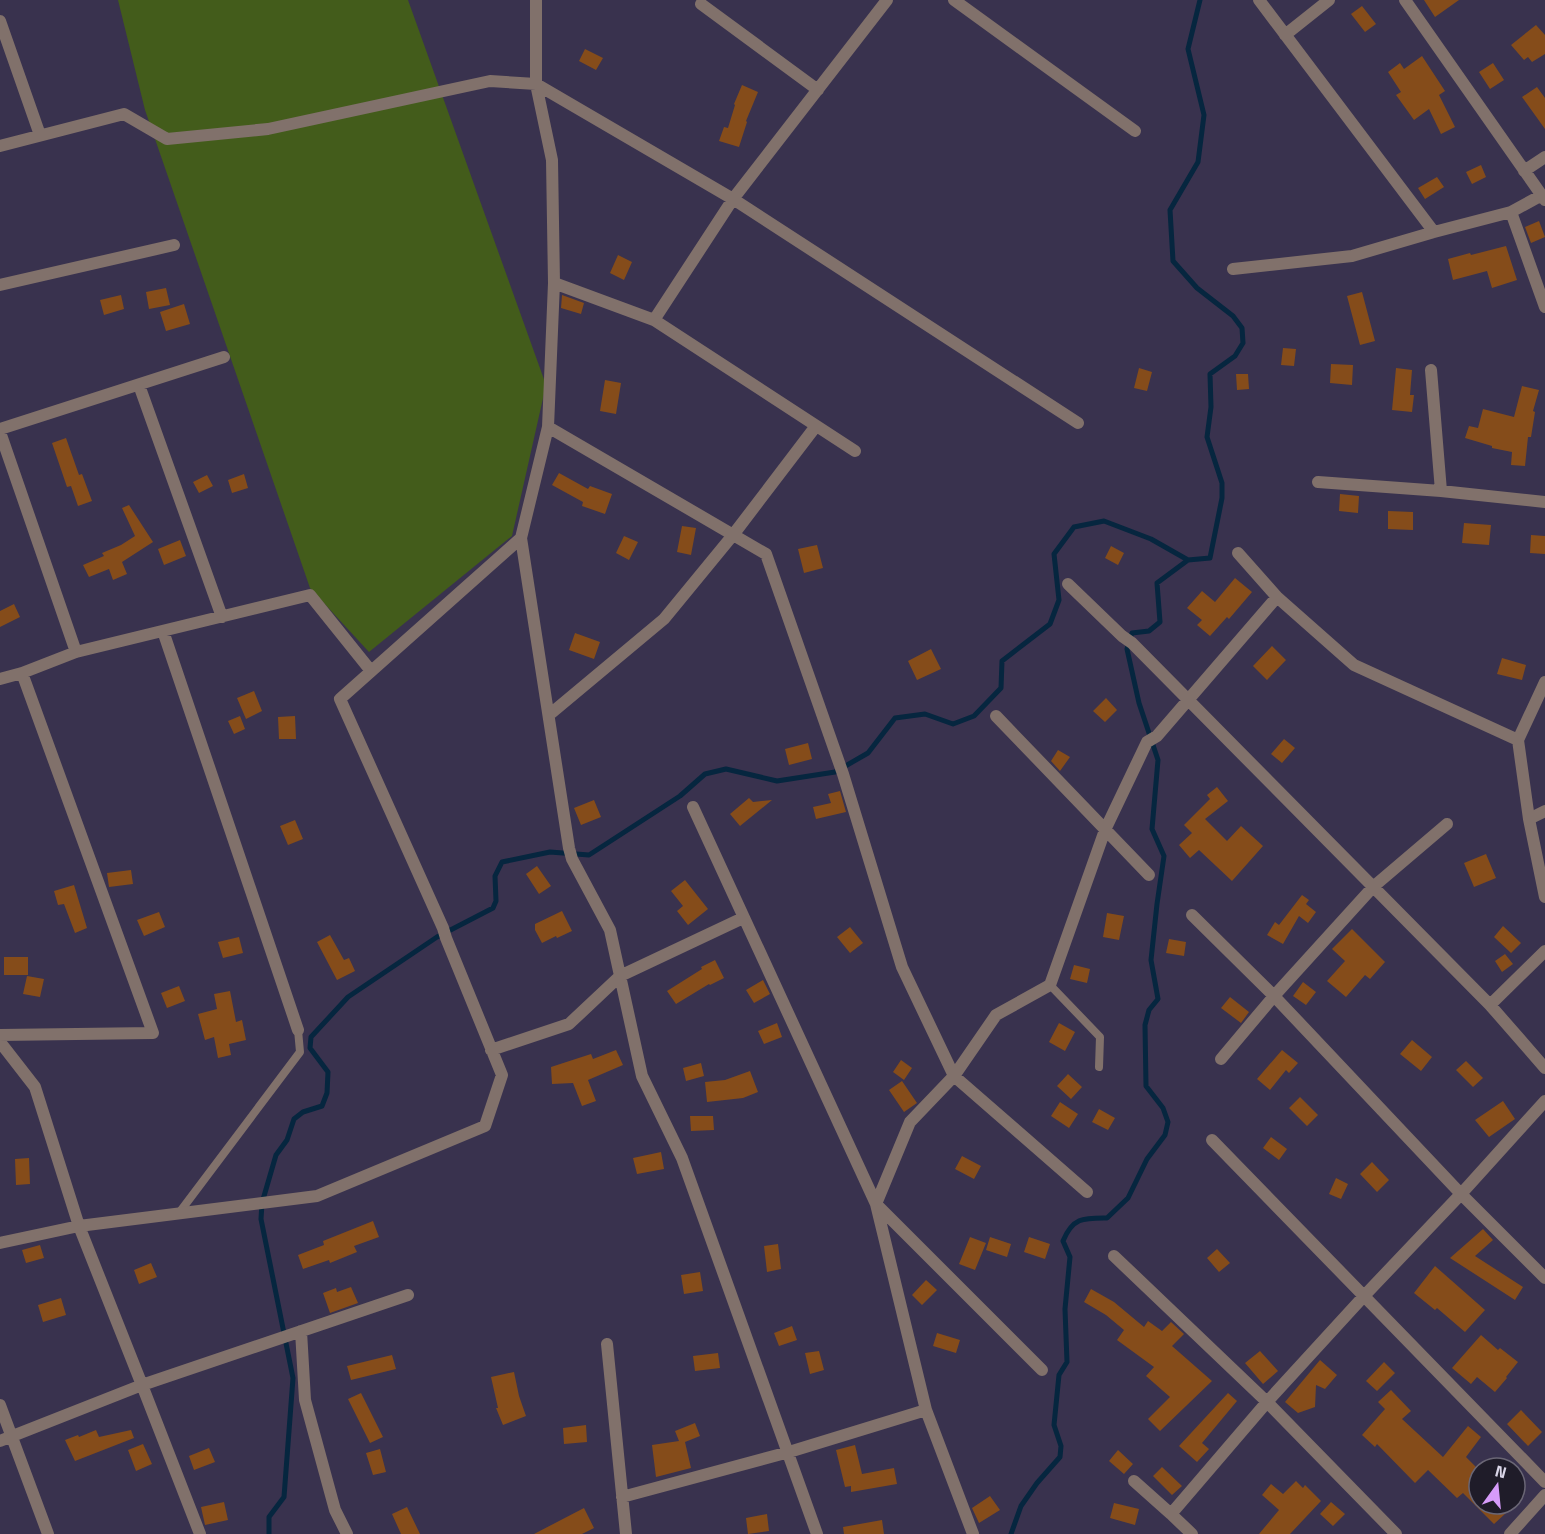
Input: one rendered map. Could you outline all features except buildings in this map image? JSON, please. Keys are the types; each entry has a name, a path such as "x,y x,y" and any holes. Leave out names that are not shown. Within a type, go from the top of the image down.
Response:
{"street":[{"path":"536,0 536,84 552,160 554,284 548,427 521,538 571,854 610,930 642,1076 682,1158 817,1534"},
{"path":"654,320 733,199 887,0"},
{"path":"954,0 1135,131"},
{"path":"1259,0 1434,232"},
{"path":"1285,35 1329,0"},
{"path":"1233,269 1352,256 1511,212 1543,198 1405,0"},
{"path":"701,4 818,90"},
{"path":"0,21 40,135"},
{"path":"0,146 124,114 167,139 268,129 490,81 536,84 733,199 1078,423"},
{"path":"1524,171 1545,157"},
{"path":"1511,212 1545,307"},
{"path":"0,285 174,245"},
{"path":"554,284 654,320 855,451"},
{"path":"76,652 0,430 224,357"},
{"path":"1431,370 1442,491"},
{"path":"139,385 222,617"},
{"path":"549,715 664,619 733,536 816,426"},
{"path":"548,427 766,555 842,769 902,967 954,1076 1087,1192"},
{"path":"1318,482 1442,491 1545,502"},
{"path":"0,1243 79,1226 317,1196 485,1126 502,1075 445,933 340,699 521,538"},
{"path":"1238,553 1277,597 1354,665 1518,740"},
{"path":"1068,584 1132,643 1491,1005 1545,1068"},
{"path":"0,678 22,673 76,652 310,595 371,671"},
{"path":"876,1204 910,1122 954,1076 996,1015 1050,985 1105,830 1152,739 1277,597"},
{"path":"163,631 298,1030"},
{"path":"0,1035 153,1033 22,673"},
{"path":"1545,682 1518,740 1529,819 1545,897"},
{"path":"996,717 1149,875"},
{"path":"693,807 876,1204 926,1410 973,1534"},
{"path":"1529,819 1545,811"},
{"path":"1221,1059 1274,996 1374,887 1447,824"},
{"path":"1192,915 1274,996 1461,1194 1545,1278"},
{"path":"491,1050 568,1024 620,976 743,918"},
{"path":"1491,1005 1545,951"},
{"path":"0,1042 35,1087 79,1226 200,1534"},
{"path":"1171,1514 1266,1402 1545,1101"},
{"path":"1212,1140 1545,1482"},
{"path":"876,1204 1042,1370"},
{"path":"1114,1256 1266,1402 1396,1534"},
{"path":"6,1439 142,1385 408,1295"},
{"path":"290,1335 335,1510 347,1534"},
{"path":"606,1344 626,1534"},
{"path":"0,1405 6,1439 48,1534"},
{"path":"622,1497 789,1452 926,1410"},
{"path":"1134,1482 1192,1534"},
{"path":"1510,1534 1545,1495"}],"lane":[{"path":"1050,985 1100,1037 1100,1067"},
{"path":"179,1214 300,1052 298,1030"}],"green space":[{"path":"118,0 408,0 546,385 512,536 369,652 310,588 145,110"}],"waterway":[{"path":"1011,1534 1021,1506 1037,1483 1060,1457 1061,1446 1054,1425 1059,1375 1067,1362 1065,1309 1070,1257 1063,1241 1075,1223 1092,1218 1107,1218 1128,1198 1147,1159 1165,1135 1168,1122 1163,1108 1146,1086 1145,1025 1149,1010 1158,999 1151,960 1164,856 1152,829 1158,760 1139,703 1127,649 1132,633 1149,631 1160,622 1157,583 1188,560 1210,558 1222,498 1222,483 1207,437 1211,407 1210,374 1235,356 1243,343 1242,328 1233,316 1197,288 1173,261 1170,210 1198,162 1204,115 1188,49 1200,0"},
{"path":"269,1534 269,1517 284,1497 293,1378 261,1219 262,1203 276,1155 287,1140 294,1119 303,1112 322,1106 327,1093 328,1072 310,1048 311,1037 348,997 437,937 493,908 496,901 495,876 502,862 550,852 589,855 680,796 705,774 726,769 777,781 835,772 868,753 895,718 925,714 953,724 974,716 1001,688 1002,661 1050,624 1059,600 1054,554 1074,527 1104,521 1151,539 1188,560"}]}
